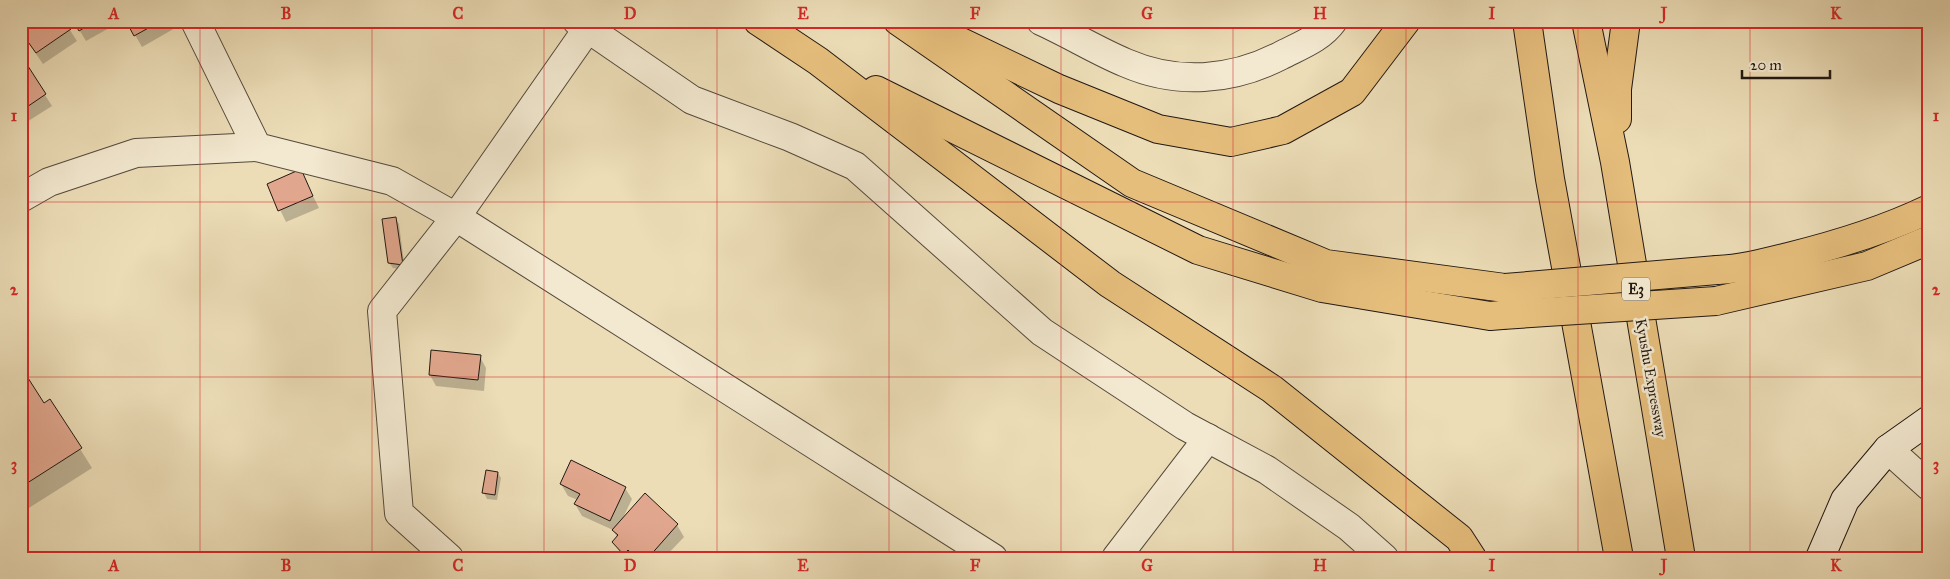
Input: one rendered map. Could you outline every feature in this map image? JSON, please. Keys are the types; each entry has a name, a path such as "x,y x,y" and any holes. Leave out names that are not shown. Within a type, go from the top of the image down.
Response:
{"highway":[{"path":"758,21 818,61 1110,284 1272,389 1459,538 1472,558"},
{"path":"898,21 1132,183 1326,264 1505,288 1740,269 1834,246 1887,229 1929,209"},
{"path":"917,21 1059,89 1158,129 1232,142 1283,130 1352,92 1406,21"},
{"path":"1527,21 1550,179 1619,558"},
{"name":"Kyushu Expressway","path":"1586,21 1615,162 1682,558"},
{"path":"1615,162 1617,89 1626,21"},
{"path":"818,61 1198,250 1322,288 1490,316 1716,301 1867,266 1929,240"}],"street":[{"path":"195,21 257,147"},
{"path":"1041,21 1126,63 1158,74 1188,78 1223,76 1261,65 1324,33 1333,21"},
{"path":"449,558 399,513 382,311 456,217 583,25 692,100 856,166 1042,332 1185,426 1267,470 1349,527 1384,558"},
{"path":"21,198 49,182 136,153 257,147 392,181 456,217 993,558"},
{"path":"1820,558 1845,500 1888,449 1929,420"},
{"path":"1116,558 1208,438"},
{"path":"1888,449 1929,486"}],"building":[{"path":"21,21 66,21 71,29 36,53 21,32"},
{"path":"73,21 95,21 79,31"},
{"path":"126,21 161,21 134,36"},
{"path":"26,63 46,94 21,111 21,66"},
{"path":"301,169 313,196 278,211 267,184"},
{"path":"396,217 403,265 388,263 382,219"},
{"path":"431,350 481,355 478,380 429,375"},
{"path":"21,367 44,403 50,399 82,448 21,487"},
{"path":"571,460 626,487 610,521 574,504 580,494 560,484"},
{"path":"486,470 498,472 495,495 482,493"},
{"path":"645,493 678,524 648,558 636,558 628,550 624,555 612,542 618,535 612,530"}]}
